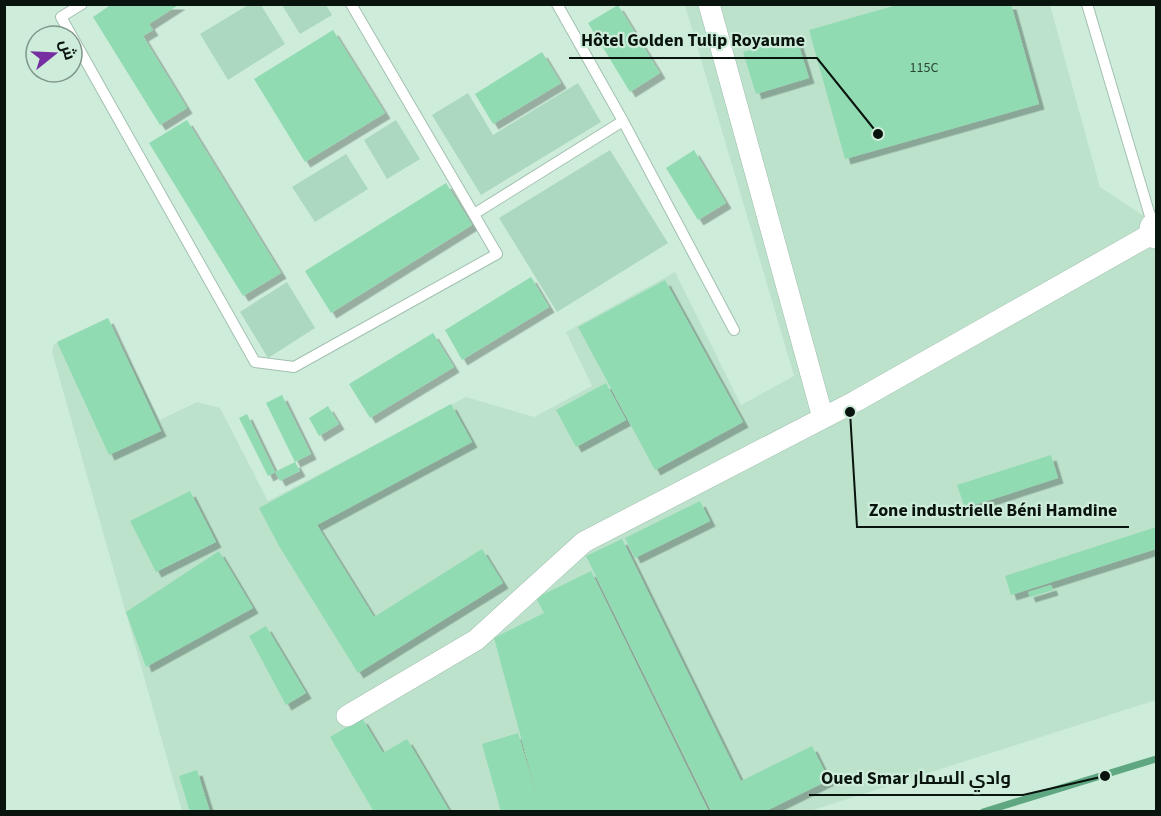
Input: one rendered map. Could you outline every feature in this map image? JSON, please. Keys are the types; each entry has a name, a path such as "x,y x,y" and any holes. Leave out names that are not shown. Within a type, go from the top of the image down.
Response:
{"street":[{"path":"709,4 823,418"},
{"path":"347,716 476,640 584,542 823,418 1156,231"}],"lane":[{"path":"82,4 62,17 255,362 294,367 497,254 351,4"},
{"path":"557,4 623,121 734,330"},
{"path":"1087,4 1156,231"},
{"path":"474,214 623,121"}],"shaded area":[{"path":"248,5 261,5 285,44 228,80 200,34"},
{"path":"282,5 326,5 332,15 300,34"},
{"path":"685,5 1050,5 1100,187 1156,224 1156,700 810,811 182,811 52,352 54,344 108,318 160,420 197,402 220,408 268,501 466,397 534,417 592,386 566,332 675,272 741,405 794,376"},
{"path":"578,83 601,122 481,195 432,115 468,93 493,135"},
{"path":"396,120 420,159 387,179 364,140"},
{"path":"610,150 668,243 557,312 499,218"},
{"path":"346,154 368,189 315,222 292,187"},
{"path":"287,282 315,328 268,358 240,312"}],"building":[{"path":"112,4 180,4 149,24 153,30 143,36 187,108 160,125 93,17"},
{"path":"900,4 1011,4 1039,104 845,159 809,30"},
{"path":"618,5 660,73 630,92 588,23"},
{"path":"333,30 385,113 305,162 254,79"},
{"path":"796,36 809,78 756,94 743,52"},
{"path":"542,52 561,83 493,124 475,94"},
{"path":"187,120 281,273 243,296 149,143"},
{"path":"694,150 726,203 698,220 666,168"},
{"path":"446,183 472,225 331,313 305,271"},
{"path":"531,277 549,307 462,360 445,330"},
{"path":"665,280 743,422 655,470 578,327"},
{"path":"108,318 161,431 109,455 57,342"},
{"path":"433,333 454,367 370,418 349,384"},
{"path":"606,383 626,420 576,447 556,410"},
{"path":"282,395 311,454 295,462 266,403"},
{"path":"451,404 472,442 317,525 374,617 482,549 503,583 358,673 279,546 259,508"},
{"path":"328,406 339,424 319,436 309,418"},
{"path":"247,414 275,472 268,476 239,418"},
{"path":"1051,455 1058,478 965,508 957,485"},
{"path":"295,462 300,471 280,481 275,472"},
{"path":"190,491 216,542 156,572 130,521"},
{"path":"700,501 710,521 635,558 625,538"},
{"path":"1156,527 1156,549 1011,595 1005,576"},
{"path":"622,539 741,781 812,746 829,780 764,812 712,812 586,556"},
{"path":"219,551 253,608 146,667 126,612"},
{"path":"591,571 709,812 501,812 482,744 518,733 538,800 494,638 544,613 536,598"},
{"path":"1051,585 1053,590 1030,597 1028,592"},
{"path":"266,626 306,693 286,705 249,636"},
{"path":"362,718 383,753 407,739 450,812 374,812 330,737"},
{"path":"197,770 210,812 190,812 179,776"}],"waterway":[{"path":"983,812 1156,759"}],"place":[{"name":"Hôtel Golden Tulip Royaume","path":"878,134"},
{"name":"Zone industrielle Béni Hamdine","path":"850,412"},
{"name":"Oued Smar وادي السمار","path":"1105,776"}]}
